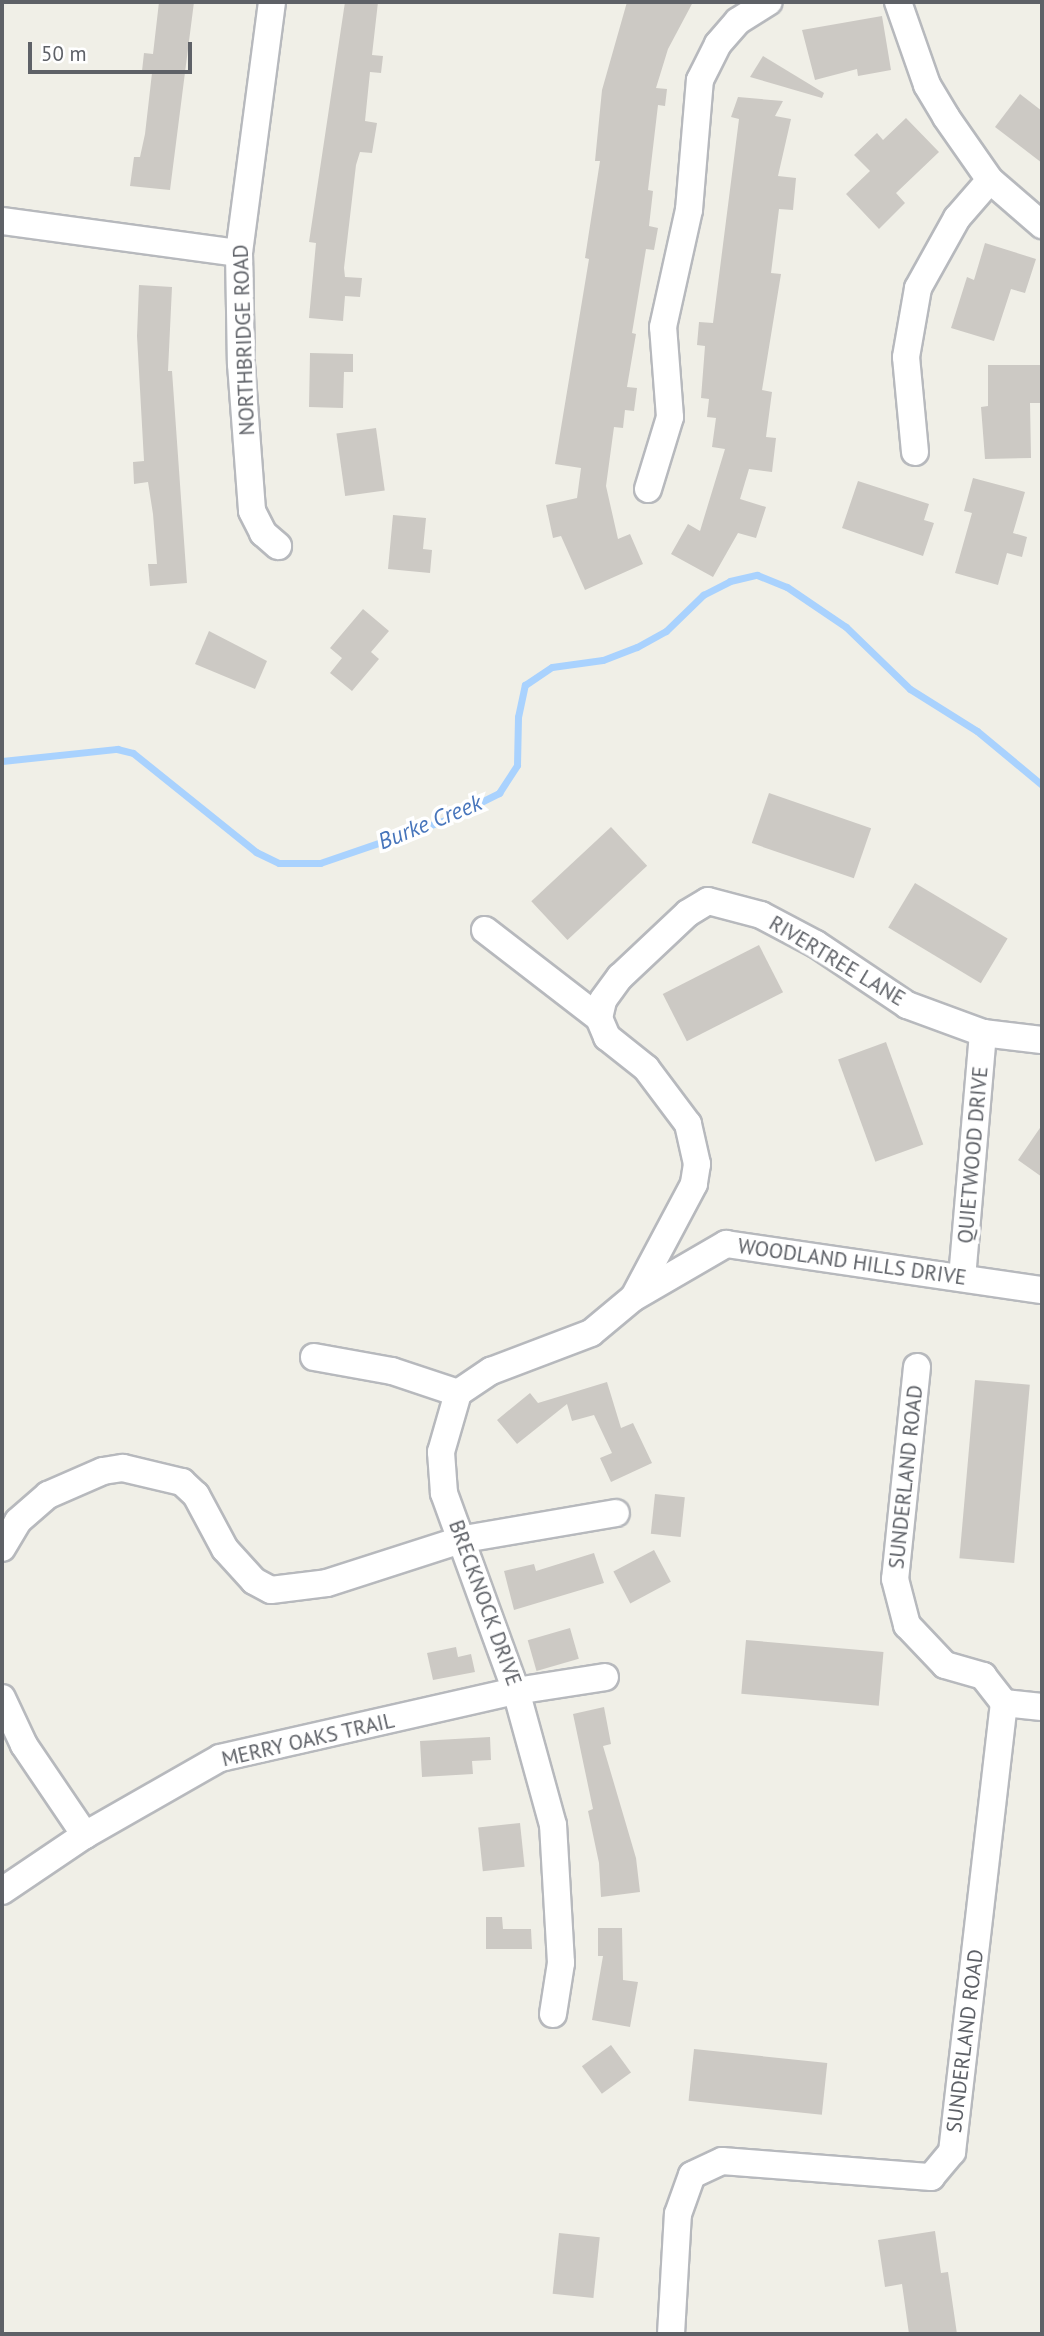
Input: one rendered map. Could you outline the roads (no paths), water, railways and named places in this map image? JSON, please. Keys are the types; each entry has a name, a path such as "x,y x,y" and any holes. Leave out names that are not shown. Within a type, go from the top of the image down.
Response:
{"street":[{"name":"NORTHBRIDGE ROAD","path":"272,2 239,253 240,364 252,511 263,533 278,546"},
{"path":"648,489 670,417 663,327 690,210 700,80 718,44 738,21 768,2"},
{"path":"898,2 927,85 990,180 1042,225"},
{"path":"915,452 906,357 918,288 957,218 990,180"},
{"path":"2,221 239,253"},
{"name":"RIVERTREE LANE","path":"599,1018 603,1000 620,977 668,930 708,901 761,915 841,960 881,991 983,1033 1042,1040"},
{"path":"314,1357 392,1371 458,1392 491,1371 591,1333 633,1298 679,1220 694,1184 697,1164 688,1124 678,1107 646,1068 607,1037 599,1018 485,930"},
{"name":"QUIETWOOD DRIVE","path":"962,1278 983,1033"},
{"name":"WOODLAND HILLS DRIVE","path":"633,1298 726,1244 1042,1290"},
{"name":"SUNDERLAND ROAD","path":"671,2334 678,2214 692,2175 722,2161 932,2177 952,2152 1004,1703 984,1676 945,1665 907,1625 904,1615 895,1579 917,1367"},
{"name":"BRECKNOCK DRIVE","path":"458,1392 441,1452 444,1493 464,1539 516,1691 553,1825 561,1963 553,2014"},
{"path":"2,1548 18,1521 48,1495 103,1471 123,1468 182,1482 196,1495 225,1549 254,1581 271,1590 327,1583 464,1539 616,1513"},
{"name":"MERRY OAKS TRAIL","path":"2,1891 85,1835 220,1758 516,1691 605,1677"},
{"path":"2,1698 24,1745 85,1835"},
{"path":"1004,1703 1042,1707"}],"waterway":[{"name":"Burke Creek","path":"2,761 117,749 133,753 256,852 279,863 320,863 443,821 499,793 517,765 518,717 525,685 552,667 603,660 637,647 666,631 703,595 730,581 757,575 787,587 846,627 910,689 977,731 1042,785"}]}
